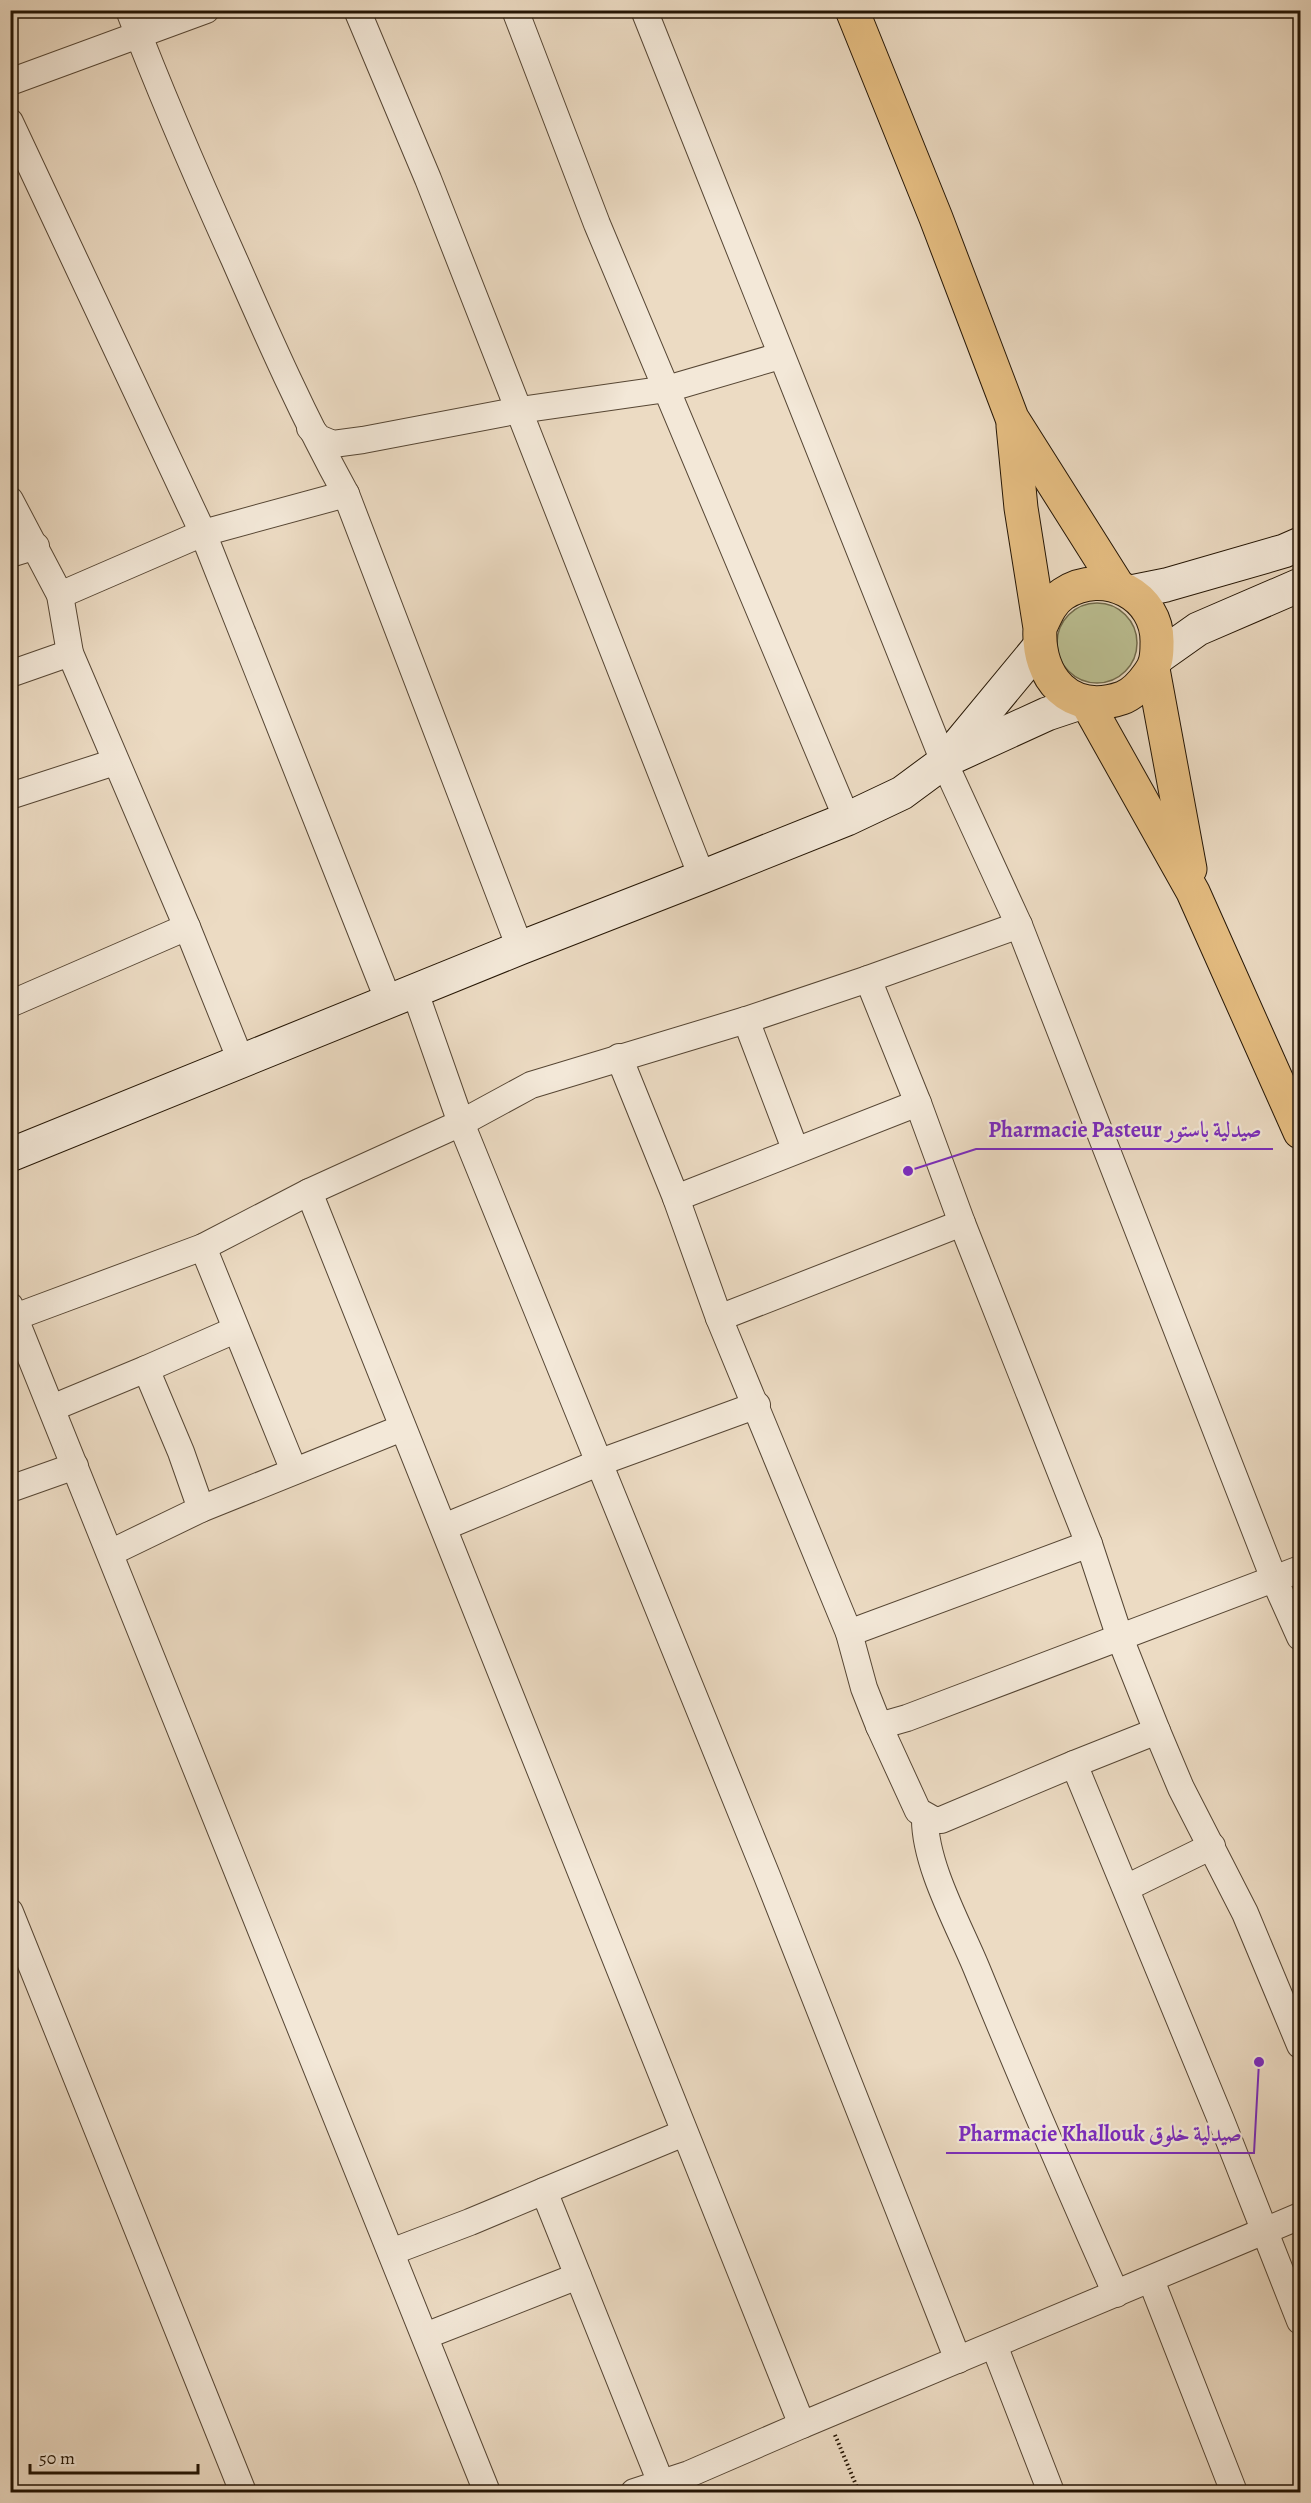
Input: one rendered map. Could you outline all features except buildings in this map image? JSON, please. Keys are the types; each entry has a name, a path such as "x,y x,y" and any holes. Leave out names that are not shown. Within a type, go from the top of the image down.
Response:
{"main road":[{"path":"852,10 936,218 1012,418 1125,589 1143,603 1152,616 1158,631 1155,664 1193,892"},
{"path":"1012,418 1021,507 1043,665 1052,681 1066,694 1085,702 1106,703 1125,697 1141,685 1155,664"},
{"path":"1040,637 1048,609 1062,595 1079,586 1099,583 1125,589"},
{"path":"1085,702 1193,892 1300,1132"}],"street":[{"path":"129,10 197,177 310,428 346,494 520,948"},
{"path":"10,82 206,10"},
{"path":"357,10 428,179 520,410 702,877"},
{"path":"515,10 597,225 847,819"},
{"path":"644,10 780,356 944,762 1019,925 1274,1579 1300,1637"},
{"path":"10,122 203,533 402,997 461,1123 767,1876 958,2360"},
{"path":"310,428 319,438 333,444 520,410 667,389 780,356"},
{"path":"60,596 203,533 346,494"},
{"path":"10,500 36,546 60,596 70,653 187,927 241,1061"},
{"path":"1125,589 1177,582 1284,551 1300,544"},
{"path":"10,554 36,546"},
{"path":"1155,664 1198,629 1300,585"},
{"path":"944,762 1040,637"},
{"path":"10,674 70,653"},
{"path":"10,1155 520,948 847,819 902,793 944,762 1047,714 1085,702"},
{"path":"10,796 115,762"},
{"path":"487,2493 13,1311 203,1247 309,1192 461,1123 531,1085 746,1020 1019,925"},
{"path":"13,996 187,927"},
{"path":"868,979 1089,1544 1120,1638 1157,1731 1181,1788 1245,1913 1300,2045"},
{"path":"746,1020 795,1149"},
{"path":"619,1057 676,1198 719,1318 757,1405 849,1633 864,1688 879,1726 918,1811 925,1817 942,1820 1157,1731"},
{"path":"676,1198 795,1149 918,1103"},
{"path":"309,1192 802,2426"},
{"path":"719,1318 962,1223"},
{"path":"203,1247 294,1472"},
{"path":"52,1408 235,1330"},
{"path":"146,1369 181,1452 201,1509"},
{"path":"444,1527 598,1463 757,1405"},
{"path":"110,1553 201,1509 402,1428"},
{"path":"10,1489 75,1466"},
{"path":"849,1633 1089,1544"},
{"path":"879,1726 907,1718 1300,1569"},
{"path":"1074,1764 1266,2231 1300,2321"},
{"path":"925,1817 927,1847 943,1887 1040,2122 1116,2294"},
{"path":"1126,1888 1212,1846"},
{"path":"10,1912 243,2493"},
{"path":"391,2252 470,2222 684,2133"},
{"path":"544,2191 662,2483"},
{"path":"634,2493 689,2474 1300,2216"},
{"path":"425,2336 578,2276"},
{"path":"1151,2280 1234,2493"},
{"path":"994,2345 1051,2493"}],"path":[{"path":"826,2415 858,2492"}],"green space":[{"path":"1097,603 1112,606 1125,615 1134,628 1137,643 1134,658 1125,671 1112,680 1097,683 1082,680 1069,671 1060,658 1057,643 1060,628 1069,615 1082,606"}],"place":[{"name":"Pharmacie Pasteur صيدلية باستور","path":"908,1171"},
{"name":"Pharmacie Khallouk صيدلية خلوق","path":"1259,2062"}]}
